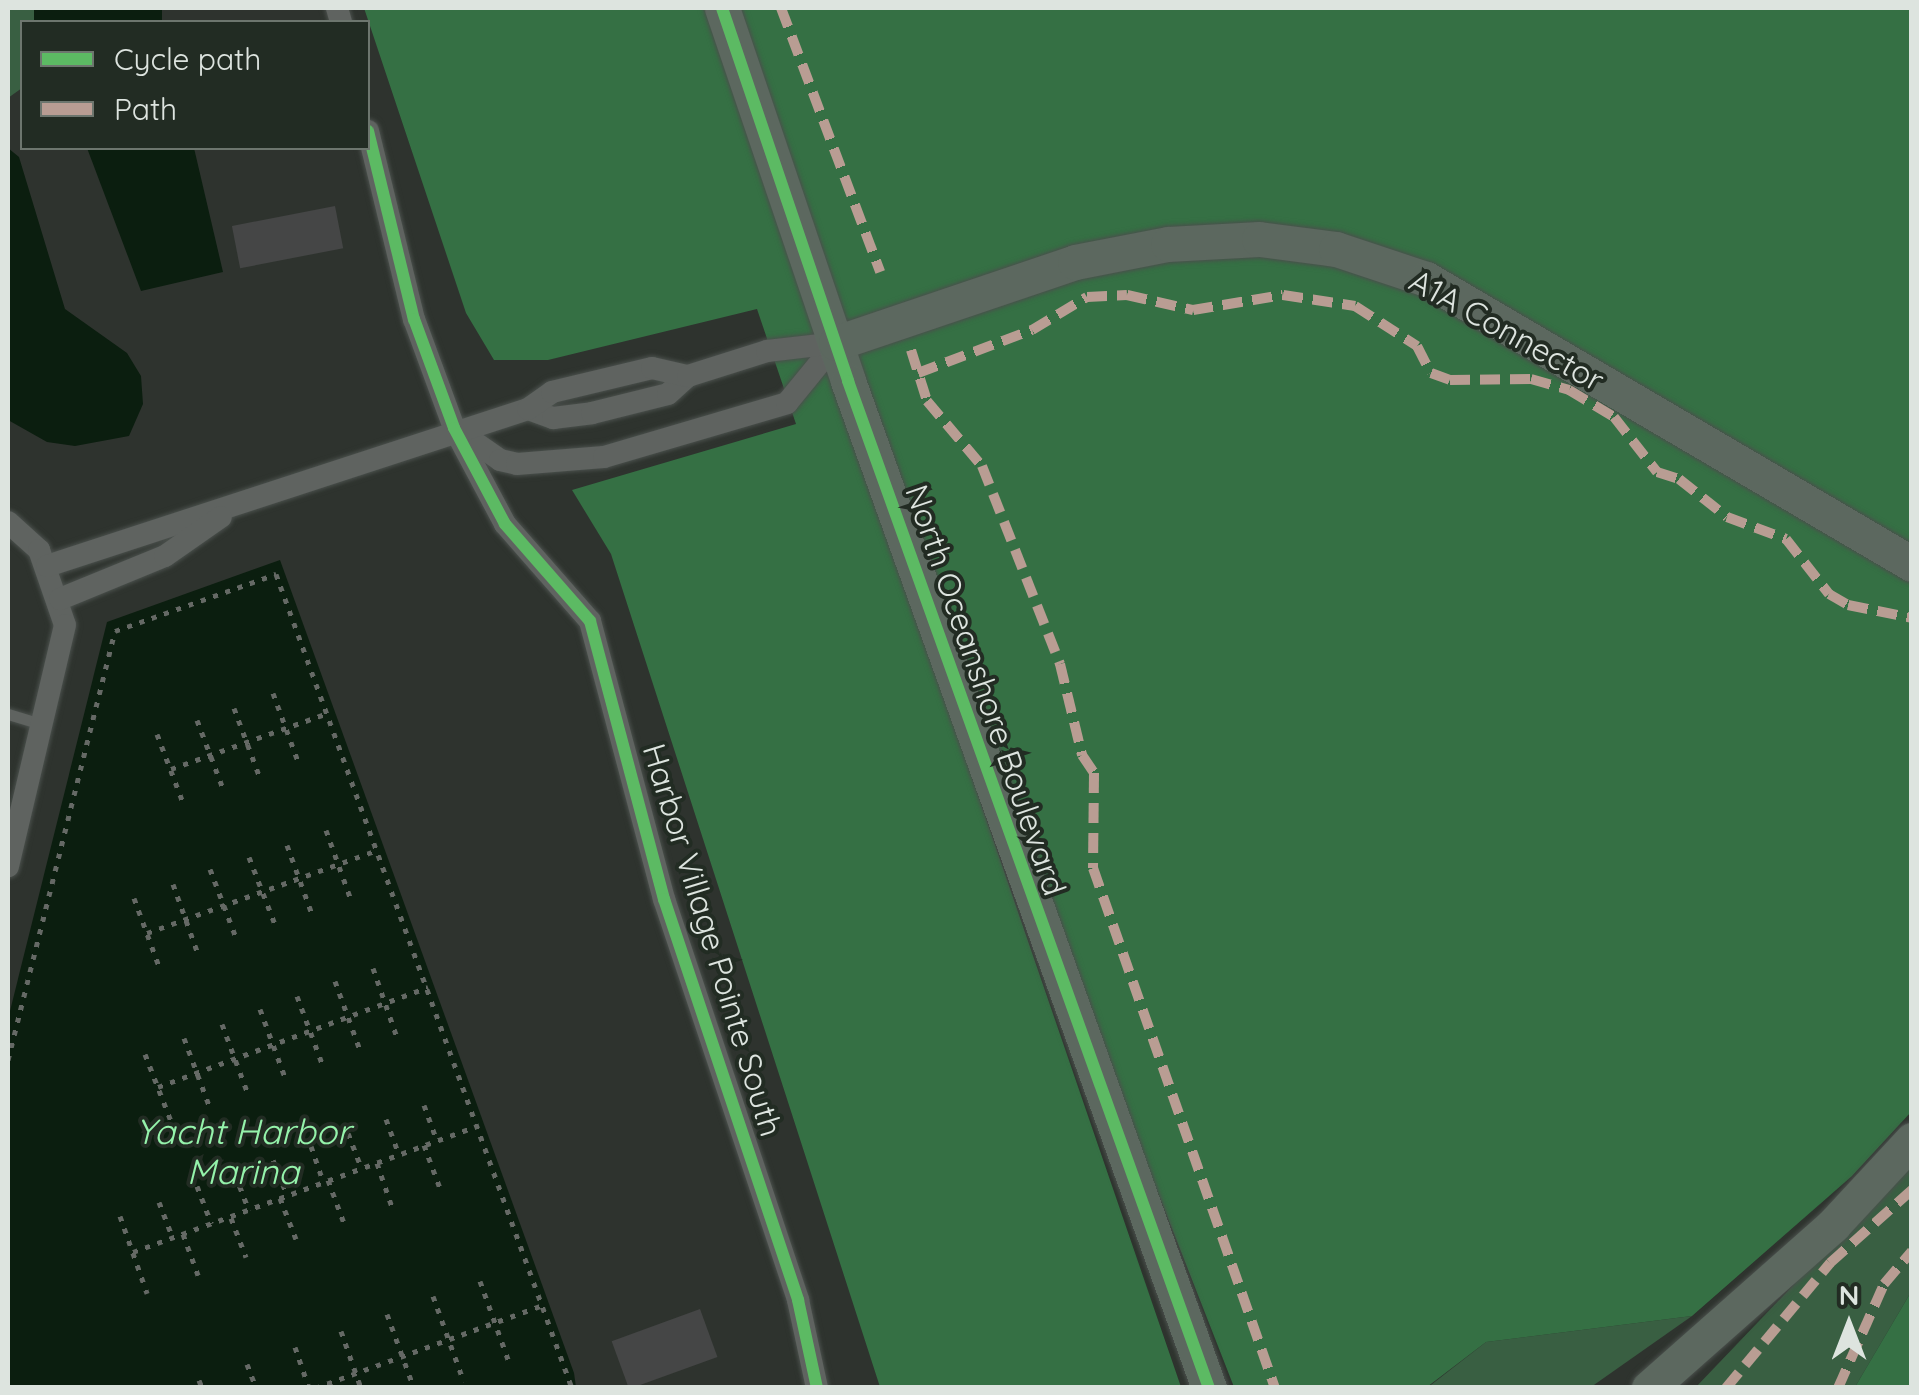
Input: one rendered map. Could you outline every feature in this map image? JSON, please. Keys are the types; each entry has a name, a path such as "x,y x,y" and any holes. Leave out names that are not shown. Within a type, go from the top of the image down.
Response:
{"main road":[{"name":"North Oceanshore Boulevard","path":"722,8 836,343 1209,1388"},
{"name":"A1A Connector","path":"836,343 1075,262 1149,248 1260,239 1336,248 1426,279 1912,564"},
{"path":"1649,1388 1833,1225 1912,1140"}],"street":[{"name":"Harbor Village Pointe South","path":"370,139 419,335 454,428 505,524 590,622 664,899 798,1300 817,1388"},
{"path":"528,409 553,418 592,413 668,394 688,376 767,351 836,343"},
{"path":"454,428 500,460 517,464 604,457 787,403 836,343"},
{"path":"48,566 156,526 228,512 454,428 528,409 552,392 652,368 688,376"},
{"path":"668,394 682,436"},
{"path":"592,413 604,457"},
{"path":"60,598 165,556 228,512"},
{"path":"8,522 30,540 48,566 60,598 63,645 8,866"}],"lane":[{"path":"8,714 43,725"}],"path":[{"path":"8,1060 114,631 276,574 572,1388"},
{"path":"272,693 299,764"},
{"path":"234,708 260,778"},
{"path":"170,769 328,712"},
{"path":"197,720 224,791"},
{"path":"157,734 184,805"},
{"path":"326,830 351,900"},
{"path":"286,845 312,914"},
{"path":"146,934 378,850"},
{"path":"249,857 276,927"},
{"path":"210,870 236,940"},
{"path":"173,884 198,954"},
{"path":"134,898 160,969"},
{"path":"372,968 398,1040"},
{"path":"335,982 360,1053"},
{"path":"158,1087 428,987"},
{"path":"297,996 323,1066"},
{"path":"260,1009 286,1080"},
{"path":"222,1024 248,1094"},
{"path":"184,1038 210,1108"},
{"path":"146,1054 170,1122"},
{"path":"424,1106 437,1140"},
{"path":"386,1119 399,1154"},
{"path":"132,1252 478,1125"},
{"path":"348,1133 362,1168"},
{"path":"424,1145 440,1188"},
{"path":"310,1146 344,1222"},
{"path":"273,1160 296,1239"},
{"path":"376,1163 392,1206"},
{"path":"234,1174 248,1210"},
{"path":"197,1186 211,1224"},
{"path":"159,1202 173,1238"},
{"path":"120,1216 146,1293"},
{"path":"230,1216 246,1257"},
{"path":"182,1234 198,1275"},
{"path":"480,1281 510,1365"},
{"path":"433,1296 464,1382"},
{"path":"294,1348 312,1388 544,1305"},
{"path":"387,1314 414,1388"},
{"path":"341,1330 362,1388"},
{"path":"247,1364 256,1388"}],"green space":[{"path":"8,8 34,8 39,20 20,20 20,89 8,98"},
{"path":"364,8 708,8 1181,1387 880,1387 611,554 572,490 796,424 757,309 548,360 494,360 466,313"},
{"path":"738,8 1911,8 1911,546 1433,265 1259,223 844,324"},
{"path":"1259,255 1333,264 1421,294 1911,583 1911,1112 1852,1176 1692,1316 1486,1342 1427,1387 1234,1387 1068,963 854,354 1078,277 1169,260"},
{"path":"1911,1162 1911,1292 1855,1387 1695,1388"},
{"path":"1911,1292 1911,1387 1855,1387"},
{"path":"1692,1316 1591,1387 1427,1388 1486,1342"}],"water":[{"path":"34,8 162,8 162,20 34,20"},
{"path":"8,148 19,157 65,309 127,353 141,376 143,404 129,436 75,446 47,442 8,420"},
{"path":"88,150 194,150 223,272 141,291"},
{"name":"Yacht Harbor Marina","path":"280,560 576,1387 8,1387 8,1019 107,622"}],"building":[{"path":"335,206 343,248 240,268 232,226"},
{"path":"700,1309 717,1357 629,1388 612,1341"}],"marked path":[{"path":"781,8 880,272"},
{"path":"918,373 1032,330 1087,297 1127,295 1193,310 1283,295 1355,306 1417,346 1431,373 1450,380 1531,379 1569,390 1614,417 1657,472 1679,479 1727,517 1786,539 1829,594 1848,605 1912,618"},
{"path":"911,350 927,401 982,466 1060,664 1082,755 1094,773 1093,868 1275,1388"},
{"path":"1726,1388 1830,1263 1912,1190"},
{"path":"1838,1388 1884,1284 1912,1251"}],"cycle path":[{"path":"722,8 848,381 1209,1388"},
{"path":"370,139 414,319 454,428 505,524 590,621 664,899 798,1300 817,1388"}]}
